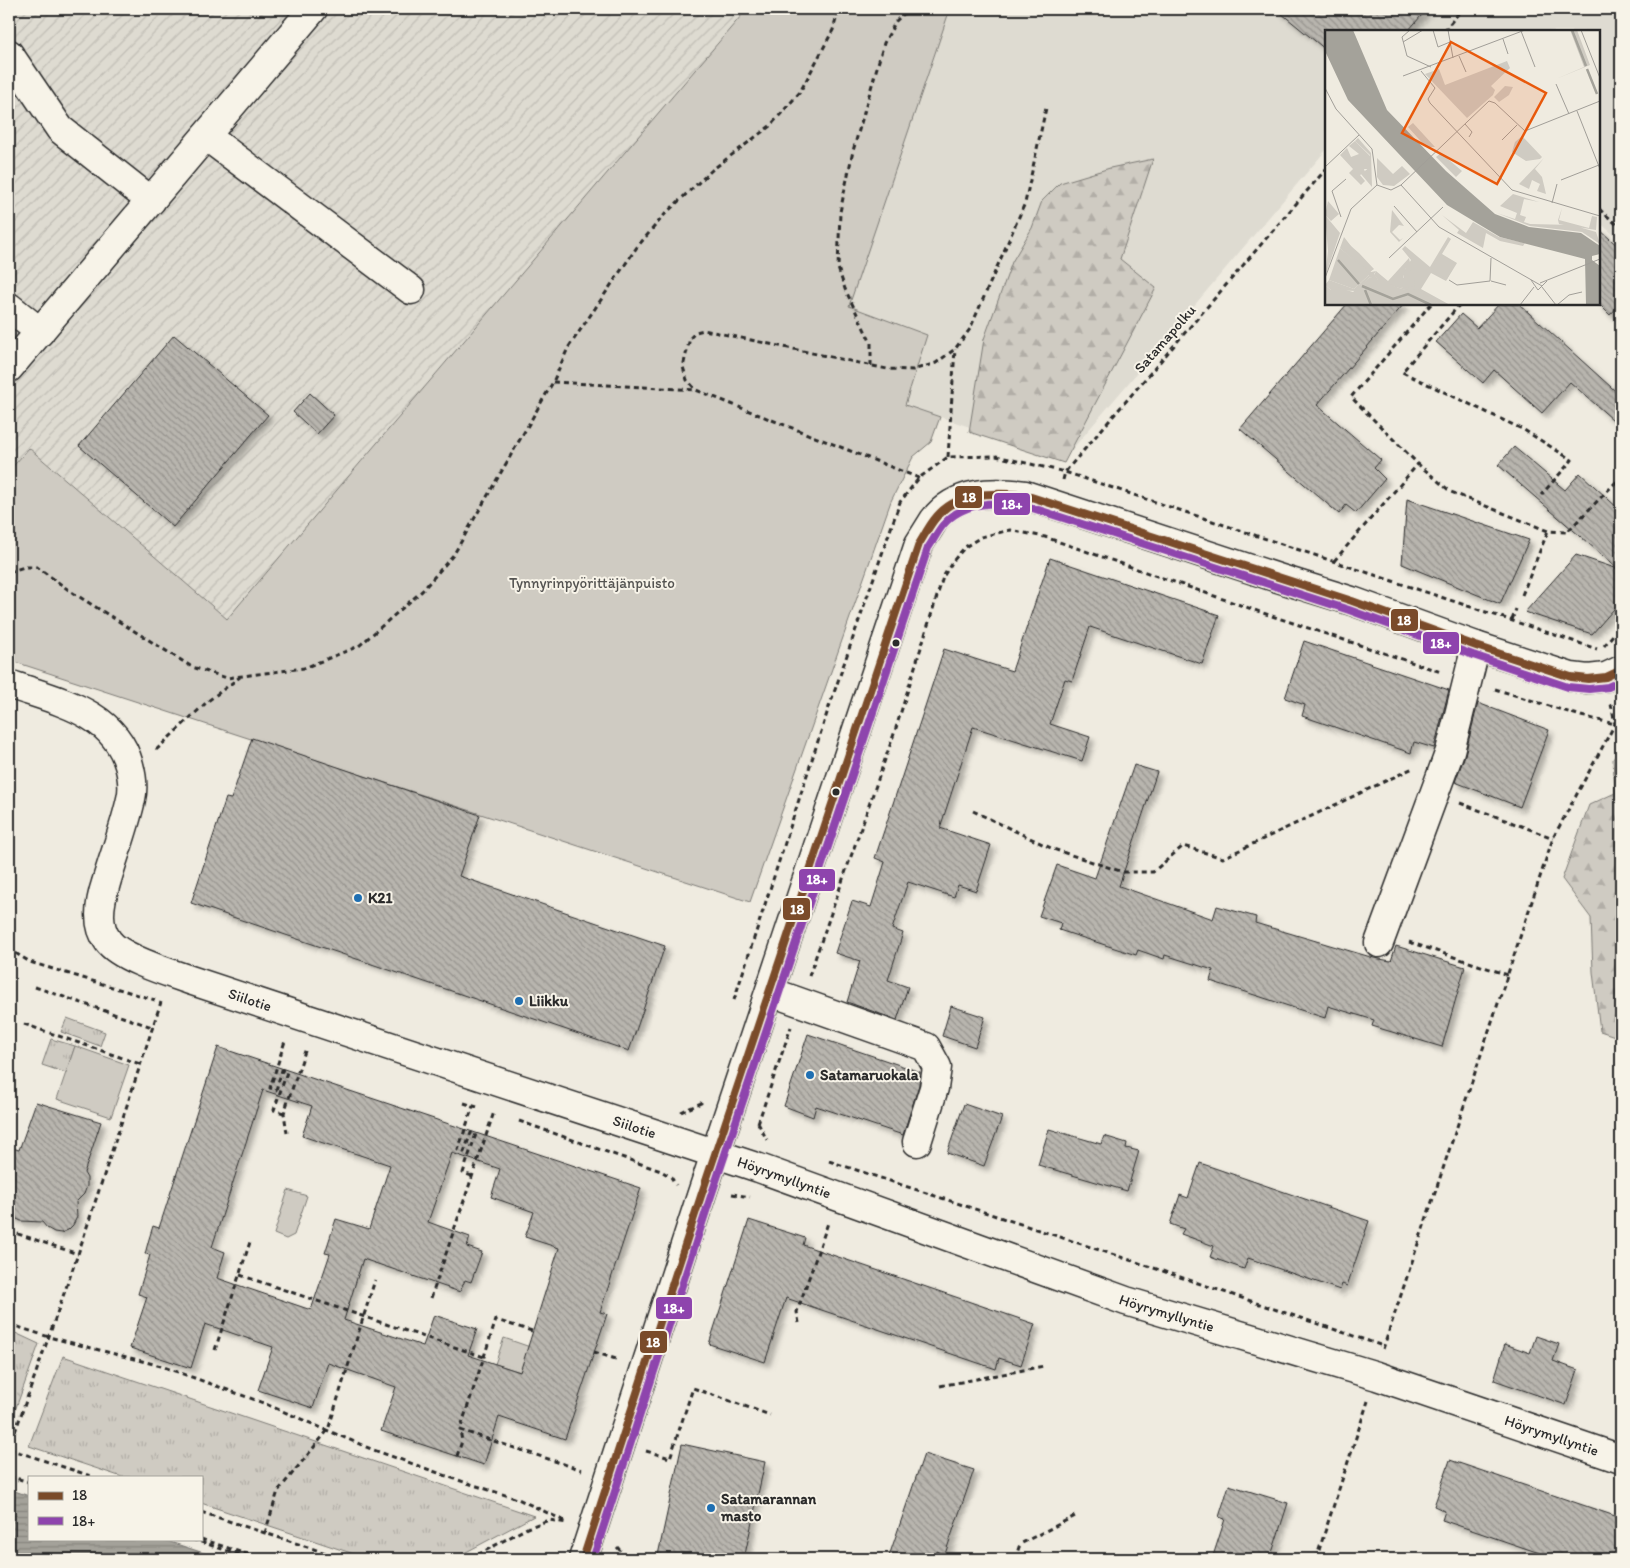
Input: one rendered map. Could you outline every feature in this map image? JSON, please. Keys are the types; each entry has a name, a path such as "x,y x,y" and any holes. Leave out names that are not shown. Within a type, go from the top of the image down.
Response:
{"street":[{"path":"11,362 40,332 313,9"},
{"path":"9,54 60,129 151,200"},
{"path":"206,136 411,290"},
{"path":"9,307 40,332"},
{"path":"594,1549 716,1155 919,544 935,519 948,507 964,498 986,493 1009,493 1025,496 1352,601 1476,646 1571,677 1588,679 1606,677 1621,670"},
{"path":"1381,938 1450,751 1476,646"},
{"name":"Siilotie","path":"9,684 93,716 106,726 119,741 127,758 132,777 132,798 100,902 101,927 108,942 126,955 181,977 716,1155"},
{"path":"771,992 926,1047 936,1067 934,1088 917,1142"},
{"name":"Höyrymyllyntie","path":"716,1155 759,1168 1118,1299 1377,1376 1621,1459"}],"path":[{"path":"9,572 24,567 37,568 70,591 192,666 227,678 304,668 359,646 422,591 454,554 552,382 568,348 637,247 666,213 712,170 770,126 800,92 833,30 840,9"},
{"path":"871,366 871,343 845,289 838,268 840,212 853,151 884,44 896,21 909,9"},
{"path":"1445,30 1462,9"},
{"path":"696,390 687,380 683,367 690,338 696,332 704,330 887,369 913,370 936,363 955,349 970,329 1025,203 1046,108"},
{"name":"Satamapolku","path":"1045,537 1065,472 1325,170"},
{"path":"1600,210 1621,228"},
{"path":"1430,305 1351,397 1418,464 1451,492 1548,531 1567,532 1621,476"},
{"path":"1459,305 1402,372 1524,430 1572,460 1541,495"},
{"path":"948,457 955,349"},
{"path":"552,382 696,390 918,478"},
{"path":"732,1008 829,707 900,502 918,478 948,457 996,456 1065,472 1600,650"},
{"path":"1334,561 1418,464"},
{"path":"758,1123 895,730 943,577 965,547 981,537 1010,530 1045,537 1275,617 1468,681 1621,727"},
{"path":"1522,595 1548,531"},
{"path":"1512,620 1516,609"},
{"path":"156,750 208,701 240,676"},
{"path":"1316,1559 1366,1404 1377,1376 1383,1346 1553,838 1615,724 1621,720"},
{"path":"974,811 1053,849 1123,872 1153,872 1183,846 1223,858 1450,751"},
{"path":"1434,793 1553,838"},
{"path":"1381,938 1508,975"},
{"path":"35,987 152,1027"},
{"path":"91,1476 9,1449 78,1254 161,1002"},
{"path":"24,1024 140,1064"},
{"path":"284,1113 274,1110 287,1072 282,1070 276,1090 270,1088 285,1041"},
{"path":"287,1133 284,1113 306,1048"},
{"path":"701,1103 704,1094"},
{"path":"661,1171 681,1112 701,1103 758,1123 767,1141"},
{"path":"472,1176 463,1173 476,1134 471,1133 464,1152 458,1150 473,1106"},
{"path":"431,1298 494,1112"},
{"path":"823,1159 1139,1263 1383,1346 1392,1351"},
{"path":"799,1323 797,1312 828,1223"},
{"path":"9,1231 78,1254"},
{"path":"215,1350 252,1239"},
{"path":"240,1275 484,1358"},
{"path":"265,1533 278,1491 328,1430 375,1280"},
{"path":"457,1456 462,1441 460,1430 496,1320 532,1331"},
{"path":"9,1324 49,1337 161,1366 262,1402 372,1449 518,1499 570,1523 549,1520 527,1528 470,1559"},
{"path":"594,1352 622,1361"},
{"path":"940,1386 1044,1366"},
{"path":"643,1450 670,1458 693,1388 770,1415"},
{"path":"460,1430 587,1471"},
{"path":"9,1477 28,1483"},
{"path":"202,1512 344,1559"},
{"path":"1015,1559 1022,1543 1075,1516"},
{"path":"195,1540 252,1559"},
{"path":"202,1540 261,1559"},
{"path":"594,1549 628,1559"}],"shaded area":[{"path":"9,9 747,9 227,619 29,448 9,471"},
{"path":"950,9 1621,9 1621,241 1600,223 1600,30 1325,30 1325,151 1064,459 905,405 848,306"},
{"path":"9,1489 28,1496 28,1540 164,1540 222,1559 9,1559"}],"green space":[{"name":"Tynnyrinpyörittäjänpuisto","path":"747,9 950,9 849,306 927,335 905,405 940,417 931,442 913,457 891,501 750,902 9,660 9,471 29,448 227,619"},
{"path":"1153,159 1120,259 1156,288 1064,463 969,432 984,339 1012,262 1032,228 1042,201 1060,183 1110,168"},
{"path":"1621,748 1621,1038 1600,1031 1593,972 1591,918 1562,879 1589,805 1615,793 1613,759"},
{"path":"67,1018 105,1032 100,1046 61,1032"},
{"path":"51,1039 75,1046 66,1073 42,1065"},
{"path":"75,1046 129,1065 111,1117 57,1099"},
{"path":"288,1190 307,1196 294,1235 286,1239 274,1234"},
{"path":"9,1330 39,1344 9,1427"},
{"path":"504,1338 536,1349 527,1374 495,1364"},
{"path":"63,1356 534,1516 453,1559 369,1559 202,1503 202,1476 119,1476 29,1446"}],"building":[{"path":"1276,9 1427,9 1409,30 1325,30 1325,49"},
{"path":"1600,230 1621,249 1621,303 1610,315 1600,305"},
{"path":"1346,305 1403,305 1317,405 1381,460 1374,468 1385,479 1356,513 1346,505 1339,514 1240,429"},
{"path":"1498,305 1520,305 1621,396 1621,427 1570,382 1542,413 1494,370 1483,383 1436,342 1461,314 1477,328"},
{"path":"174,335 268,415 173,527 79,446"},
{"path":"310,393 334,415 317,434 293,412"},
{"path":"1514,447 1565,490 1580,473 1621,511 1621,601 1592,634 1525,612 1576,555 1618,569 1498,465"},
{"path":"1407,499 1529,540 1500,604 1402,564"},
{"path":"1050,558 1219,615 1202,664 1090,627 1072,681 1065,679 1050,724 1090,737 1082,761 973,727 940,828 991,845 976,891 958,885 954,897 908,882 892,929 903,933 888,980 908,987 897,1020 847,1002 860,961 835,953 852,901 871,907 885,862 875,858 944,649 1012,671"},
{"path":"1304,641 1449,690 1434,748 1414,742 1411,753 1302,716 1305,705 1285,698"},
{"path":"1478,703 1549,730 1520,807 1455,782 1465,755"},
{"name":"K21","path":"252,738 480,815 459,876 665,946 629,1051 191,903 226,798 231,799"},
{"path":"1134,765 1157,772 1119,886 1213,919 1217,906 1256,917 1255,923 1374,958 1391,961 1396,946 1465,967 1442,1047 1372,1026 1374,1020 1328,1006 1325,1018 1210,981 1213,970 1165,955 1164,959 1138,950 1136,955 1059,930 1061,923 1039,916 1057,865 1095,878"},
{"path":"951,1006 985,1017 975,1047 942,1036"},
{"path":"808,1034 920,1072 919,1085 903,1135 816,1106 813,1117 784,1106"},
{"path":"218,1047 641,1188 600,1312 607,1314 565,1439 499,1417 484,1465 381,1431 396,1387 328,1363 313,1408 258,1390 273,1347 205,1324 191,1368 130,1348 147,1297 138,1294 150,1255 145,1254 153,1226 159,1228","holes":["263,1090 312,1106 302,1136 390,1165 369,1229 336,1219 325,1253 330,1254 311,1310 217,1278 225,1252 212,1247","452,1153 500,1169 491,1197 534,1212 525,1237 559,1248 520,1372 468,1355 477,1329 434,1315 423,1346 344,1320 363,1259 460,1292 465,1280 471,1282 482,1252 467,1247 470,1237 428,1222"]},
{"path":"36,1102 101,1122 84,1173 87,1178 87,1186 84,1194 76,1202 77,1217 68,1230 61,1233 47,1228 42,1222 21,1221 9,1215 9,1147 19,1150"},
{"path":"964,1104 1002,1117 984,1166 947,1153"},
{"path":"1049,1129 1101,1144 1104,1136 1127,1143 1126,1148 1139,1151 1127,1191 1038,1165"},
{"path":"1200,1163 1369,1221 1347,1286 1342,1284 1340,1290 1248,1258 1244,1269 1210,1257 1214,1246 1181,1234 1184,1229 1170,1224 1180,1195 1188,1198"},
{"path":"749,1220 805,1238 803,1245 1035,1324 1021,1365 999,1358 996,1369 786,1298 765,1362 709,1344"},
{"path":"1536,1336 1559,1344 1553,1361 1578,1370 1566,1405 1494,1380 1505,1344 1530,1353"},
{"name":"Satamarannan masto","path":"682,1444 765,1462 744,1559 679,1559 658,1555"},
{"path":"924,1454 974,1470 945,1554 937,1551 935,1559 888,1559"},
{"path":"1450,1460 1621,1518 1621,1559 1557,1559 1442,1520 1445,1511 1434,1506"},
{"path":"1229,1485 1288,1503 1270,1559 1212,1559 1225,1519 1219,1517"}],"transit line":[{"name":"18","path":"583,1559 701,1196 919,544 943,510 953,503 975,496 988,494 1025,495 1352,601 1476,646 1571,677 1588,679 1606,677 1621,670"},
{"name":"18+","path":"593,1559 710,1199 928,548 951,517 960,511 980,505 1002,503 1023,505 1349,610 1568,687 1589,689 1608,687 1621,681"}],"place":[{"name":"K21","path":"358,898"},
{"name":"Liikku","path":"519,1001"},
{"name":"Satamaruokala","path":"810,1075"},
{"name":"Satamarannan masto","path":"711,1508"}]}
